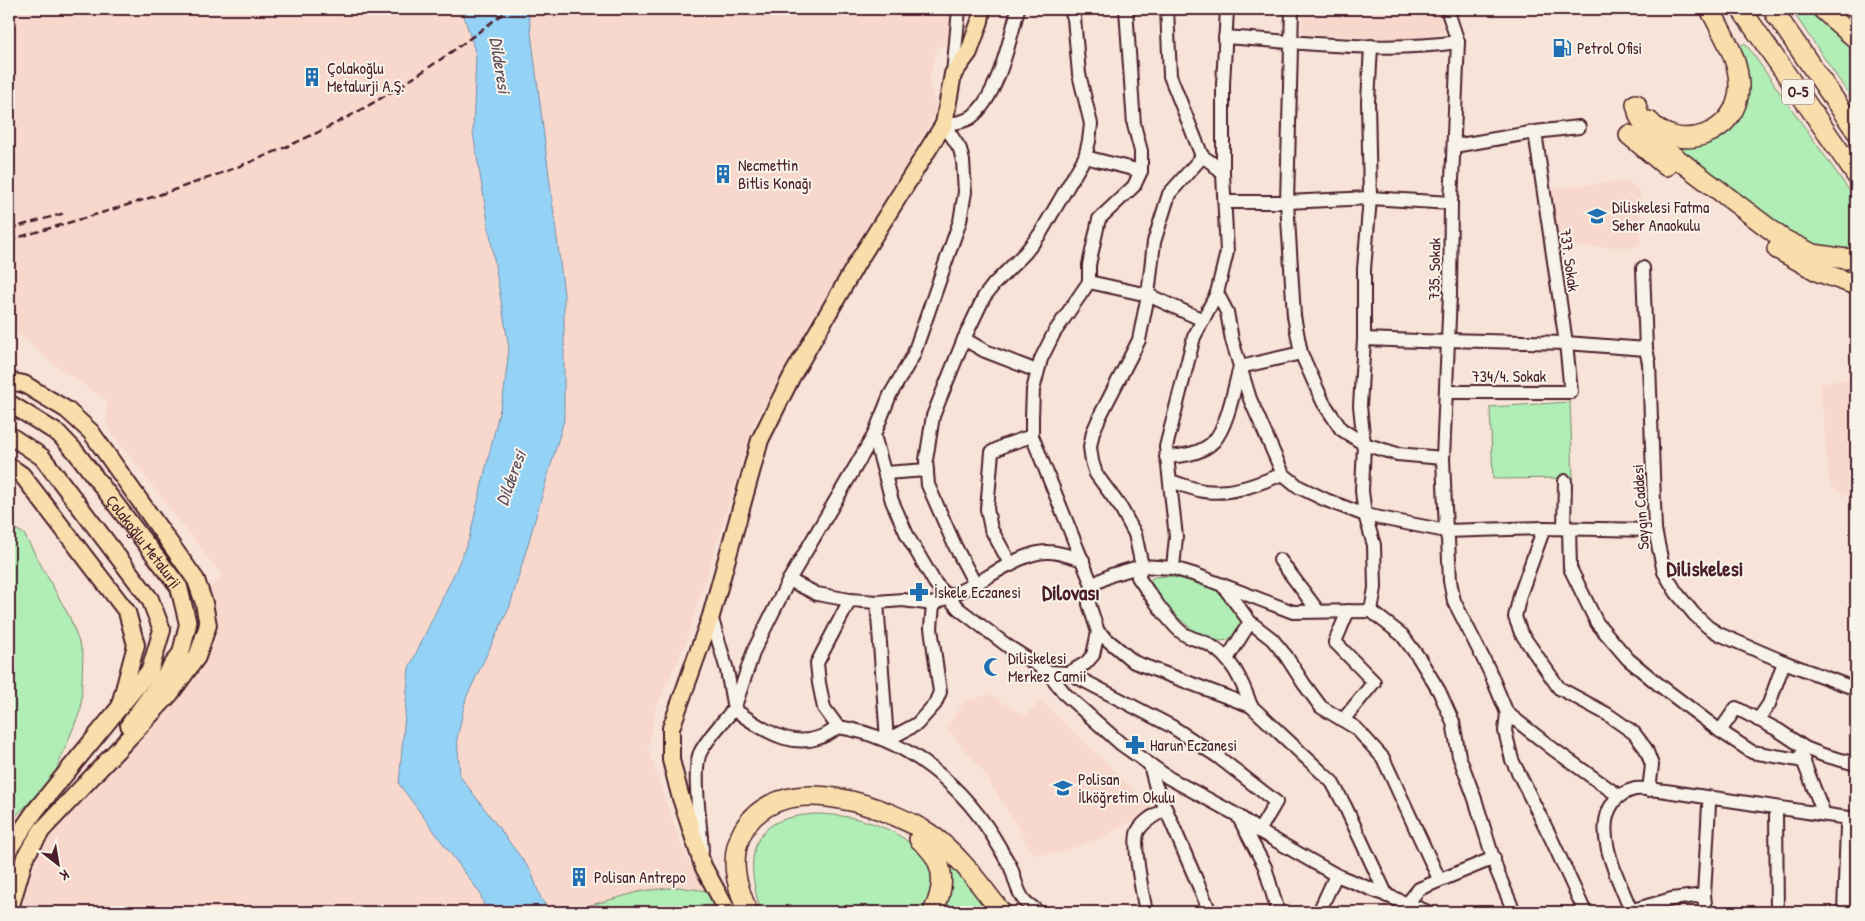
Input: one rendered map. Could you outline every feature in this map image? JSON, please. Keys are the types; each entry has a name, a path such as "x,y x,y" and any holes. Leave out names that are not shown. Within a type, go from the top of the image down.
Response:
{"highway":[{"path":"1710,9 1738,73 1739,89 1737,103 1731,114 1712,133 1696,137 1666,135 1655,128 1636,104 1639,116 1651,135 1668,152 1783,238 1813,254 1846,259 1856,257"},
{"name":"O-5","path":"1741,9 1856,175"},
{"name":"O-5","path":"1772,9 1856,132"},
{"path":"1822,9 1856,38"},
{"path":"1629,135 1674,172 1789,257 1828,277 1856,285"},
{"path":"1808,266 1837,271 1856,270"},
{"path":"748,912 737,883 734,868 735,852 740,836 749,821 763,809 786,798 810,796 843,799 868,805 890,813 922,829 952,853 980,884 1001,912"},
{"path":"757,912 745,883 743,868 746,852 754,835 764,823 778,813 800,806 831,806 860,812 889,822 916,836 936,858 942,873 941,891 933,912"}],"main road":[{"path":"728,912 703,866 680,795 671,760 671,728 711,616 760,440 792,376 853,271 903,186 944,124 953,74 969,52 980,21 982,9"},
{"path":"9,381 24,384 67,410 91,432 196,580 204,602 208,625 197,657 170,694 42,830 25,858 9,912"},
{"name":"Çolakoğlu Metalurji","path":"9,403 59,434 75,451 179,587 188,624 182,653 86,784"},
{"name":"Çolakoğlu Metalurji","path":"9,435 42,457 150,599 162,630 150,670 35,811 9,848"},
{"path":"9,466 22,475 127,612 136,645 120,706"}],"street":[{"path":"953,74 959,9"},
{"path":"703,866 697,782 700,754 716,730 734,709 754,650 789,580 874,435 890,395 913,356 960,221 964,192 963,161 960,148 944,124 958,123 969,118 978,112 986,100 1002,66 1018,9"},
{"path":"976,584 955,546 928,485 926,460 933,416 964,339 984,297 1040,234 1085,156 1090,141 1091,124 1079,74 1074,18 1070,9"},
{"path":"1069,673 1086,663 1093,655 1098,632 1089,604 1092,585 1032,436 1033,390 1041,359 1054,334 1089,282 1090,265 1099,219 1134,186 1141,171 1141,151 1134,125 1126,9"},
{"path":"1167,9 1170,76 1202,157 1212,163 1223,174"},
{"path":"1173,568 1176,537 1166,447 1194,337 1217,293 1227,252 1223,174 1227,9"},
{"path":"1292,9 1287,202 1294,316 1301,353 1323,402 1341,429 1364,444 1397,454 1443,458"},
{"name":"735. Sokak","path":"1447,9 1458,42 1451,203 1447,392 1443,458 1450,581 1454,601 1489,670 1507,713"},
{"path":"1225,38 1371,46 1431,46 1458,42"},
{"path":"1371,46 1368,102 1370,198 1364,269 1364,339 1360,406 1364,444 1362,491 1365,515 1374,545 1375,588 1371,611"},
{"path":"1454,146 1535,132 1579,127"},
{"name":"737. Sokak","path":"1535,132 1566,343 1571,392"},
{"path":"1085,156 1141,171"},
{"path":"1202,157 1169,194 1154,242 1148,296 1139,340 1101,414 1093,432 1090,447 1096,474 1121,508 1135,534 1142,566 1138,577 1149,594 1182,634 1209,644 1227,659 1241,679 1251,706"},
{"path":"1225,202 1287,202 1370,198 1451,203"},
{"name":"Saygın Caddesi","path":"1643,268 1646,349 1650,363 1655,530 1664,572 1676,592 1694,614 1719,634 1784,662 1856,689"},
{"path":"1089,282 1148,296 1203,320"},
{"path":"1217,293 1227,312 1240,368 1250,398 1283,474 1299,487 1365,515 1446,531 1544,528 1655,530"},
{"path":"964,339 985,351 1037,371"},
{"path":"1364,339 1566,343 1646,349"},
{"path":"1240,368 1301,353"},
{"path":"1166,457 1185,456 1201,450 1214,442 1226,419 1240,368"},
{"name":"734/4. Sokak","path":"1447,392 1571,392"},
{"path":"874,435 892,501 908,537 935,583 959,609 1009,647 1048,672 1065,694 1121,744 1169,778 1237,815 1259,831 1336,875 1428,912"},
{"path":"1011,565 991,529 987,509 992,452 1005,445 1032,436"},
{"path":"885,473 927,470"},
{"path":"1170,481 1203,491 1227,492 1245,489 1283,474"},
{"path":"1565,480 1566,528 1570,568 1597,623 1628,659 1720,732 1752,752 1804,761"},
{"path":"1544,528 1520,595 1516,617 1521,633 1559,688 1607,714 1634,733 1646,749 1652,765 1655,791"},
{"path":"789,580 817,594 850,600 877,602 903,600 934,604 1024,558 1047,552 1068,555 1083,560"},
{"path":"1280,560 1318,611"},
{"path":"1092,585 1111,575 1142,566 1173,568 1293,612 1371,611 1402,635 1419,658 1439,691 1453,722 1459,756 1476,799 1494,858 1514,912"},
{"path":"1223,586 1250,622 1272,639 1286,656 1321,707 1356,728 1383,758 1439,880"},
{"path":"850,600 817,663 824,708 838,727 852,729 887,740 914,755 954,787 990,831 1010,866 1023,899 1038,912"},
{"path":"877,602 887,740"},
{"path":"887,740 917,724 935,704 940,692 931,628 934,604"},
{"path":"1342,720 1374,682 1335,642 1348,610"},
{"path":"711,616 727,670 734,709 773,734 792,740 812,741 831,733 838,727"},
{"path":"1227,659 1250,622"},
{"path":"1098,632 1134,662 1251,706 1332,782 1387,896"},
{"path":"1758,720 1769,704 1784,662"},
{"path":"1048,672 1069,673 1171,726 1217,756 1276,802 1259,831"},
{"path":"1720,732 1736,708 1778,730 1796,743 1823,756 1856,764"},
{"path":"1507,713 1553,749 1619,796"},
{"path":"1507,713 1505,731 1512,760 1585,912"},
{"path":"1796,743 1824,814"},
{"path":"1150,764 1155,784 1210,912"},
{"path":"1704,895 1672,899 1651,909 1628,912 1605,838 1606,819 1612,803 1619,796 1627,791 1636,789 1655,791 1824,814 1853,824"},
{"path":"1655,791 1709,805 1853,824"},
{"path":"1706,912 1704,895 1709,805"},
{"path":"1146,912 1136,845 1137,832 1144,822 1166,809"},
{"path":"1776,814 1777,912"},
{"path":"1237,815 1265,867 1278,912"},
{"path":"1844,912 1853,824"},
{"path":"1407,904 1419,889 1494,858"},
{"path":"1320,912 1336,875"}],"shaded area":[{"name":"Çolakoğlu Metalurji A.Ş.","path":"9,9 462,9 476,55 473,133 509,348 504,392 469,539 409,668 486,912 18,912 46,836 173,702 217,638 217,612 206,590 222,576 107,427 107,401 52,363 9,326"},
{"path":"528,9 955,9 952,41 937,48 929,80 937,111 754,424 687,639 656,708 648,749 684,853 708,891 677,887 580,908 551,912 541,899 531,871 460,776 457,739 466,698 510,606 564,420 564,294"},
{"path":"1303,9 1438,9 1445,31 1428,40 1302,34"},
{"name":"Diliskelesi Fatma Seher Anaokulu","path":"1628,181 1640,191 1640,244 1635,247 1563,247 1558,245 1549,188"},
{"path":"1856,378 1856,499 1841,493 1829,481 1820,383"},
{"name":"Polisan İlköğretim Okulu","path":"989,694 1025,716 1041,701 1154,809 1103,837 1065,851 1034,854 981,768 946,728 964,702"}],"green space":[{"path":"1791,9 1812,9 1856,46 1856,105"},
{"path":"1745,43 1856,200 1856,248 1849,250 1824,248 1790,234 1677,151 1677,145 1692,146 1718,138 1729,130 1737,119 1747,93 1745,67 1738,48"},
{"path":"1570,402 1573,478 1493,479 1490,407"},
{"path":"9,525 24,534 70,618 83,653 81,709 53,778 15,817 9,829"},
{"path":"1169,576 1210,586 1223,593 1237,611 1242,622 1241,631 1227,640 1217,641 1195,631 1173,613 1148,586 1150,580 1154,577"},
{"path":"813,814 854,818 880,826 915,847 936,870 930,901 923,912 761,912 753,878 754,854 757,843 763,833 777,822 792,817"},
{"path":"943,856 995,912 939,912"},
{"path":"677,887 708,891 726,912 553,912 580,908 642,891"}],"water":[{"name":"Dilderesi","path":"462,9 528,9 564,294 564,420 510,606 466,698 457,739 460,776 531,871 541,899 551,912 486,912 480,893 399,784 409,668 469,539 504,392 509,348 473,133 476,55"}],"railway":[{"path":"9,240 180,188 223,173 306,138 368,106 409,80 450,53 509,9"},
{"path":"9,229 65,213"}],"place":[{"name":"Petrol Ofisi","path":"1562,48"},
{"name":"Çolakoğlu Metalurji A.Ş.","path":"312,77"},
{"name":"Necmettin Bitlis Konağı","path":"723,174"},
{"name":"Diliskelesi Fatma Seher Anaokulu","path":"1597,216"},
{"name":"İskele Eczanesi","path":"919,592"},
{"name":"Diliskelesi Merkez Camii","path":"993,667"},
{"name":"Harun Eczanesi","path":"1135,745"},
{"name":"Polisan İlköğretim Okulu","path":"1063,788"},
{"name":"Polisan Antrepo","path":"579,877"}],"district":[{"name":"Diliskelesi","path":"1705,569"},
{"name":"Dilovası","path":"1071,593"}]}
